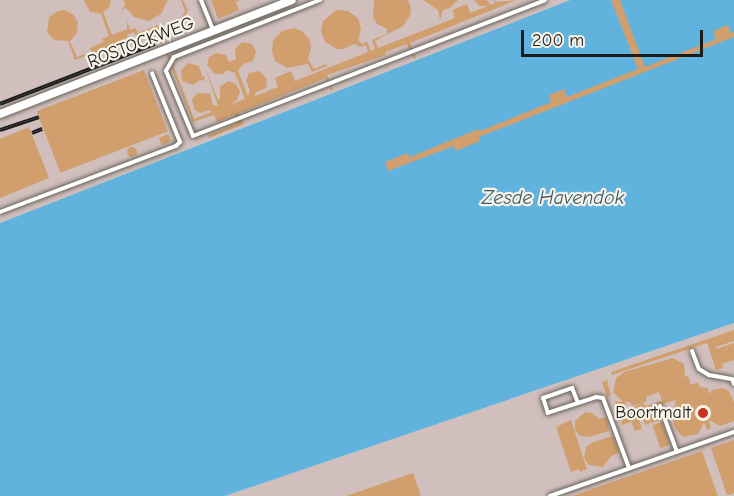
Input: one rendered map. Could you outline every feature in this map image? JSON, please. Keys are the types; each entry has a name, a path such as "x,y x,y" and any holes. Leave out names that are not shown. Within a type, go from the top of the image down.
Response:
{"street":[{"name":"ROSTOCKWEG","path":"0,114 292,0"}],"lane":[{"path":"201,0 214,31"},
{"path":"320,0 174,57 166,71 193,136 545,0"},
{"path":"0,212 176,146 180,142 152,73"},
{"path":"692,351 699,369 709,375 725,376 734,384"},
{"path":"578,403 572,388 543,398 548,413 578,403 596,397 603,398 629,468"},
{"path":"660,406 677,452"},
{"path":"550,496 734,432"}],"shaded area":[{"path":"0,0 570,0 0,223"},
{"path":"734,323 734,496 225,496 537,390"}],"water":[{"name":"Zesde Havendok","path":"570,0 734,0 734,323 225,496 0,496 0,223"}],"building":[{"path":"84,0 111,0 109,8 103,12 112,35 127,29 127,21 130,30 136,28 138,33 158,25 160,29 180,20 185,11 181,0 183,0 188,10 182,22 160,31 194,119 212,112 210,110 200,113 194,109 192,99 198,93 210,94 213,105 218,106 205,67 218,100 220,99 220,87 228,81 236,84 240,92 237,100 230,105 245,99 235,73 227,70 223,74 215,74 207,65 209,57 216,53 226,55 229,62 236,59 235,49 242,42 252,44 256,52 253,61 243,64 238,71 248,96 250,91 246,80 249,73 260,71 267,79 266,88 255,93 255,96 278,87 275,78 291,71 295,81 368,52 366,45 361,47 354,44 344,49 337,49 325,42 321,32 323,21 336,10 348,11 358,18 361,29 358,40 362,44 367,42 371,51 375,49 372,40 387,34 387,29 377,24 373,17 374,0 408,0 411,8 410,16 403,26 375,41 378,48 455,18 452,10 467,4 470,13 488,6 479,6 474,0 487,0 491,5 495,3 493,0 497,2 517,0 410,43 416,58 413,58 407,44 385,52 386,55 327,75 333,90 331,91 326,78 239,113 244,124 209,138 208,135 238,123 234,115 217,122 214,115 193,122 156,29 136,36 134,32 127,35 129,42 113,49 111,46 109,50 93,55 90,48 103,42 102,39 109,36 101,14 90,12"},
{"path":"124,0 168,0 161,14 149,21 134,17 126,8 121,10 125,6"},
{"path":"211,0 241,0 236,2 239,10 218,19"},
{"path":"423,0 458,0 450,8 443,10 440,20 438,10"},
{"path":"611,0 620,0 645,67 716,39 713,31 728,25 731,33 734,32 734,37 479,137 480,141 456,151 454,146 388,171 385,162 408,153 410,157 476,130 483,130 551,102 549,95 564,89 567,97 638,69"},
{"path":"65,10 74,15 78,23 77,33 70,41 77,57 87,53 88,55 75,60 68,41 54,40 47,32 49,17 58,11"},
{"path":"294,28 302,31 310,40 311,48 308,59 314,69 326,64 327,66 312,72 308,64 287,68 275,61 272,51 273,40 282,31"},
{"path":"188,63 199,66 202,76 205,77 204,81 200,80 193,85 182,81 181,70"},
{"path":"144,70 168,132 60,173 37,111"},
{"path":"29,127 49,178 0,198 0,139"},
{"path":"168,134 171,141 162,145 159,138"},
{"path":"132,147 137,152 132,157 127,152"},
{"path":"734,330 734,341 716,347 716,349 734,343 734,360 722,364 723,368 716,370 707,343 612,375 611,372"},
{"name":"Boortmalt","path":"673,358 684,364 685,377 688,376 691,385 698,382 700,387 708,388 710,394 712,390 723,388 729,391 734,402 734,421 720,426 709,420 711,428 707,430 704,422 698,434 683,437 675,428 671,411 676,404 675,400 657,406 661,420 651,423 646,409 650,423 645,425 640,411 639,419 642,429 635,431 631,422 622,425 620,414 613,414 644,403 645,406 662,401 659,392 646,397 647,401 640,404 632,406 630,402 625,402 627,407 618,411 615,401 623,402 613,392 616,378 624,372"},
{"path":"607,380 611,396 607,397 602,382"},
{"path":"585,412 592,413 599,419 607,417 609,431 589,437 580,436 575,430 575,421"},
{"path":"571,420 587,469 580,472 579,469 571,472 556,427"},
{"path":"662,422 670,445 660,448 653,425"},
{"path":"613,436 619,453 611,456 603,467 589,465 584,458 586,447 593,442"},
{"path":"734,440 734,493 727,495 711,448"},
{"path":"702,451 718,496 572,496"},
{"path":"413,473 421,496 346,496"}],"railway":[{"path":"0,104 155,44"},
{"path":"0,130 39,117"},
{"path":"32,133 42,129"}],"place":[{"name":"Boortmalt","path":"703,413"}]}
